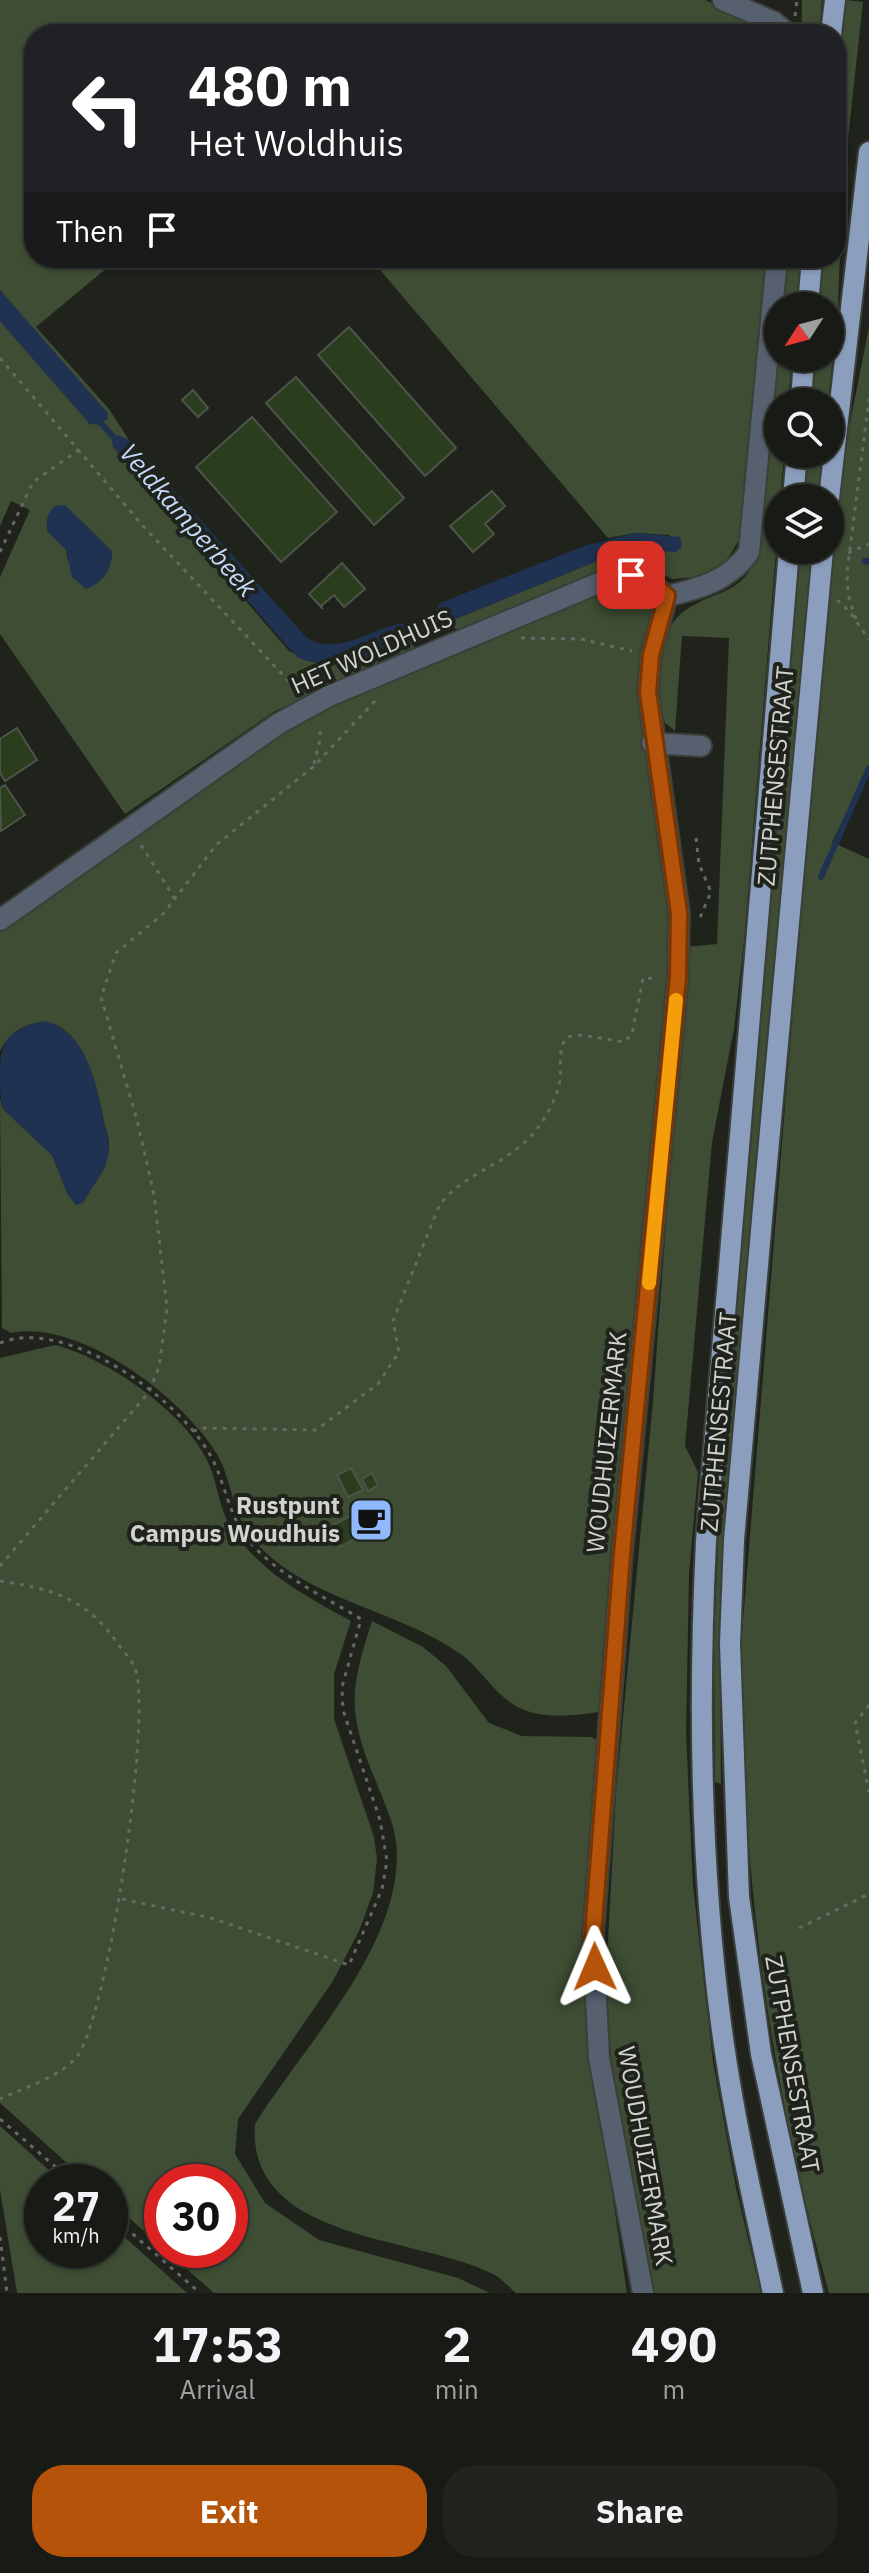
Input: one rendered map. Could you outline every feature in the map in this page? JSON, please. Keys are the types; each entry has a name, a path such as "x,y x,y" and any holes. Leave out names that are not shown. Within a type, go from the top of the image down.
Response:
{"main road":[{"path":"832,24 835,0"},
{"path":"831,484 869,152"},
{"path":"809,292 811,268"},
{"name":"ZUTPHENSESTRAAT","path":"773,2293 733,2099 714,1962 701,1768 701,1644 706,1541 788,564"},
{"name":"ZUTPHENSESTRAAT","path":"813,2293 763,2066 739,1897 730,1644 734,1540 822,564"}],"street":[{"path":"723,0 776,24"},
{"path":"667,596 721,579 737,570 749,552 776,268"},
{"name":"HET WOLDHUIS","path":"0,920 309,706 613,577 643,578 667,596"},
{"name":"WOUDHUIZERMARK","path":"643,2293 599,2058 593,1936 621,1569 678,977 679,913 652,743 648,692 651,655 667,596"},
{"path":"652,743 701,746"}],"path":[{"path":"0,358 143,526 309,706 321,735 313,767"},
{"path":"856,619 848,595 848,553 869,399"},
{"path":"0,552 33,482 80,449"},
{"path":"848,553 869,544"},
{"path":"516,638 581,639 651,655"},
{"path":"0,1566 149,1392 159,1367 167,1308 154,1195 130,1093 101,997 116,953 164,913 216,845 313,767 381,695"},
{"path":"130,828 175,899"},
{"path":"696,838 699,864 711,892 698,922"},
{"path":"193,1431 205,1428 316,1430 378,1384 399,1352 393,1321 431,1221 444,1199 528,1139 549,1108 560,1083 561,1048 567,1037 582,1035 624,1042 632,1034 643,978 678,977"},
{"path":"0,1343 28,1335 70,1343 110,1362 193,1431 211,1455 237,1525 254,1547 299,1582 361,1619 342,1687 343,1710 380,1820 387,1861 382,1889 349,1965 211,1918 117,1898"},
{"path":"0,1581 75,1599 106,1628 135,1668 141,1712 129,1837 98,2002 76,2058 0,2099"},
{"path":"869,1705 855,1723 869,1792"},
{"path":"799,1928 869,1894"},
{"path":"0,2119 52,2164"},
{"path":"128,2230 200,2293"},
{"path":"0,2237 7,2293"}],"green space":[{"path":"0,0 706,0 752,24 24,24 24,268 107,268 36,327 109,409 129,440 113,441 113,447 289,651 323,663 348,662 405,638 413,628 415,654 275,711 125,814 0,634 0,577 30,510 11,501 0,526 0,321 90,424 108,416 0,290","holes":["92,532 111,551 112,559 68,561 66,550 59,540"]},
{"path":"802,0 822,0 820,24 802,24"},
{"path":"846,0 863,2 846,157"},
{"path":"378,268 768,268 741,536 723,567 699,577 672,579 645,566 618,568 470,630 449,627 431,615 434,613 438,618 453,620 614,554 681,549 669,535 636,533 608,538"},
{"path":"785,268 799,268 797,292 782,292"},
{"path":"822,268 839,268 839,292 820,292"},
{"path":"869,327 869,558 865,558 864,563 869,564 869,768 832,842 869,859 869,2293 829,2293 789,2130 774,2048 752,1884 742,1717 742,1633 823,642 832,564 844,564 844,484 841,484"},
{"path":"775,372 791,372 789,388 773,388"},
{"path":"813,372 831,372 829,388 811,388"},
{"path":"766,468 783,468 782,484 764,484"},
{"path":"805,468 821,468 819,484 805,484"},
{"path":"764,487 764,564 775,564 744,941 734,1029 712,1142 685,1446 698,1472 689,1574 686,1733 693,1886 713,2062 736,2188 761,2293 649,2293 612,2072 606,1977 616,1792 653,1401 686,947 717,944 729,638 682,636 675,731 656,715 655,686 659,655 670,627 690,607 740,582 753,564 758,550"},
{"path":"799,564 811,564 726,1519 720,1646 721,1784 715,1782 714,1639 719,1523"},
{"path":"614,583 643,588 653,608 642,652 637,694 672,939 602,1706 598,1712 548,1715 511,1703 469,1661 437,1639 324,1590 273,1559 245,1529 222,1464 201,1432 155,1387 127,1367 98,1350 68,1338 38,1332 11,1333 2,1328 0,1099 3,1109 52,1155 68,1195 83,1203 102,1168 109,1144 92,1073 75,1040 63,1029 49,1023 32,1024 13,1034 0,1051 0,932 293,725 346,696"},
{"path":"55,1345 97,1362 142,1389 163,1406 196,1442 214,1477 227,1521 243,1544 270,1571 351,1621 334,1674 334,1719 374,1837 377,1859 373,1893 359,1931 333,1981 238,2119 235,2154 241,2164 144,2164 144,2231 128,2217 128,2164 68,2164 0,2103 0,1358"},
{"path":"372,1621 423,1647 446,1666 489,1723 522,1736 591,1737 600,1742 599,2105 627,2293 516,2293 496,2276 461,2261 343,2229 307,2213 278,2192 260,2163 255,2124 348,1991 385,1917 395,1879 395,1834 366,1756 356,1717 359,1665"},
{"path":"0,2126 42,2164 24,2164 24,2268 128,2268 128,2240 144,2254 144,2268 159,2268 187,2293 17,2293 0,2190"},
{"path":"248,2175 265,2203 319,2240 458,2278 490,2293 214,2293 186,2268 248,2268"}],"water":[{"path":"0,290 107,412 108,418 100,425 90,424 0,321"},
{"path":"118,435 129,440 307,638 320,643 345,643 408,623 411,629 405,638 352,661 324,664 297,657 113,447 112,440"},
{"path":"65,505 112,551 105,575 86,589 72,577 66,550 47,531 50,512 55,506"},
{"path":"636,533 680,537 682,546 676,552 638,550 614,554 453,620 437,618 434,613 440,603 584,546"},
{"path":"45,1021 60,1027 71,1037 88,1062 108,1142 108,1156 103,1170 83,1203 76,1205 68,1195 52,1155 3,1109 1,1101 0,1064 4,1045 22,1028"}],"building":[{"path":"349,327 456,448 425,476 318,355"},
{"path":"296,377 404,498 374,525 266,403"},
{"path":"193,390 208,408 198,417 182,400"},
{"path":"252,417 337,512 281,562 196,467"},
{"path":"492,491 505,506 485,524 494,534 473,552 450,526"},
{"path":"342,563 365,589 344,607 334,595 321,606 323,609 309,594"},
{"path":"17,728 37,760 5,781 0,773 0,739"},
{"path":"5,785 25,815 1,831 0,788"},
{"path":"351,1468 363,1490 348,1497 337,1475"},
{"path":"372,1473 378,1485 368,1491 362,1479"},
{"path":"350,1516 355,1517 361,1535 340,1547 330,1527"}],"waterway":[{"name":"Veldkamperbeek","path":"97,419 119,443"},
{"name":"Veldkamperbeek","path":"865,561 869,562"},
{"path":"821,877 869,768"}],"slow traffic":[{"path":"649,1283 676,1000"}],"place":[{"name":"Rustpunt Campus Woudhuis","path":"371,1520"}],"route":[{"path":"595,1967 593,1936 609,1706 678,977 679,913 652,743 648,692 651,655 667,596 649,581 631,575"}]}
